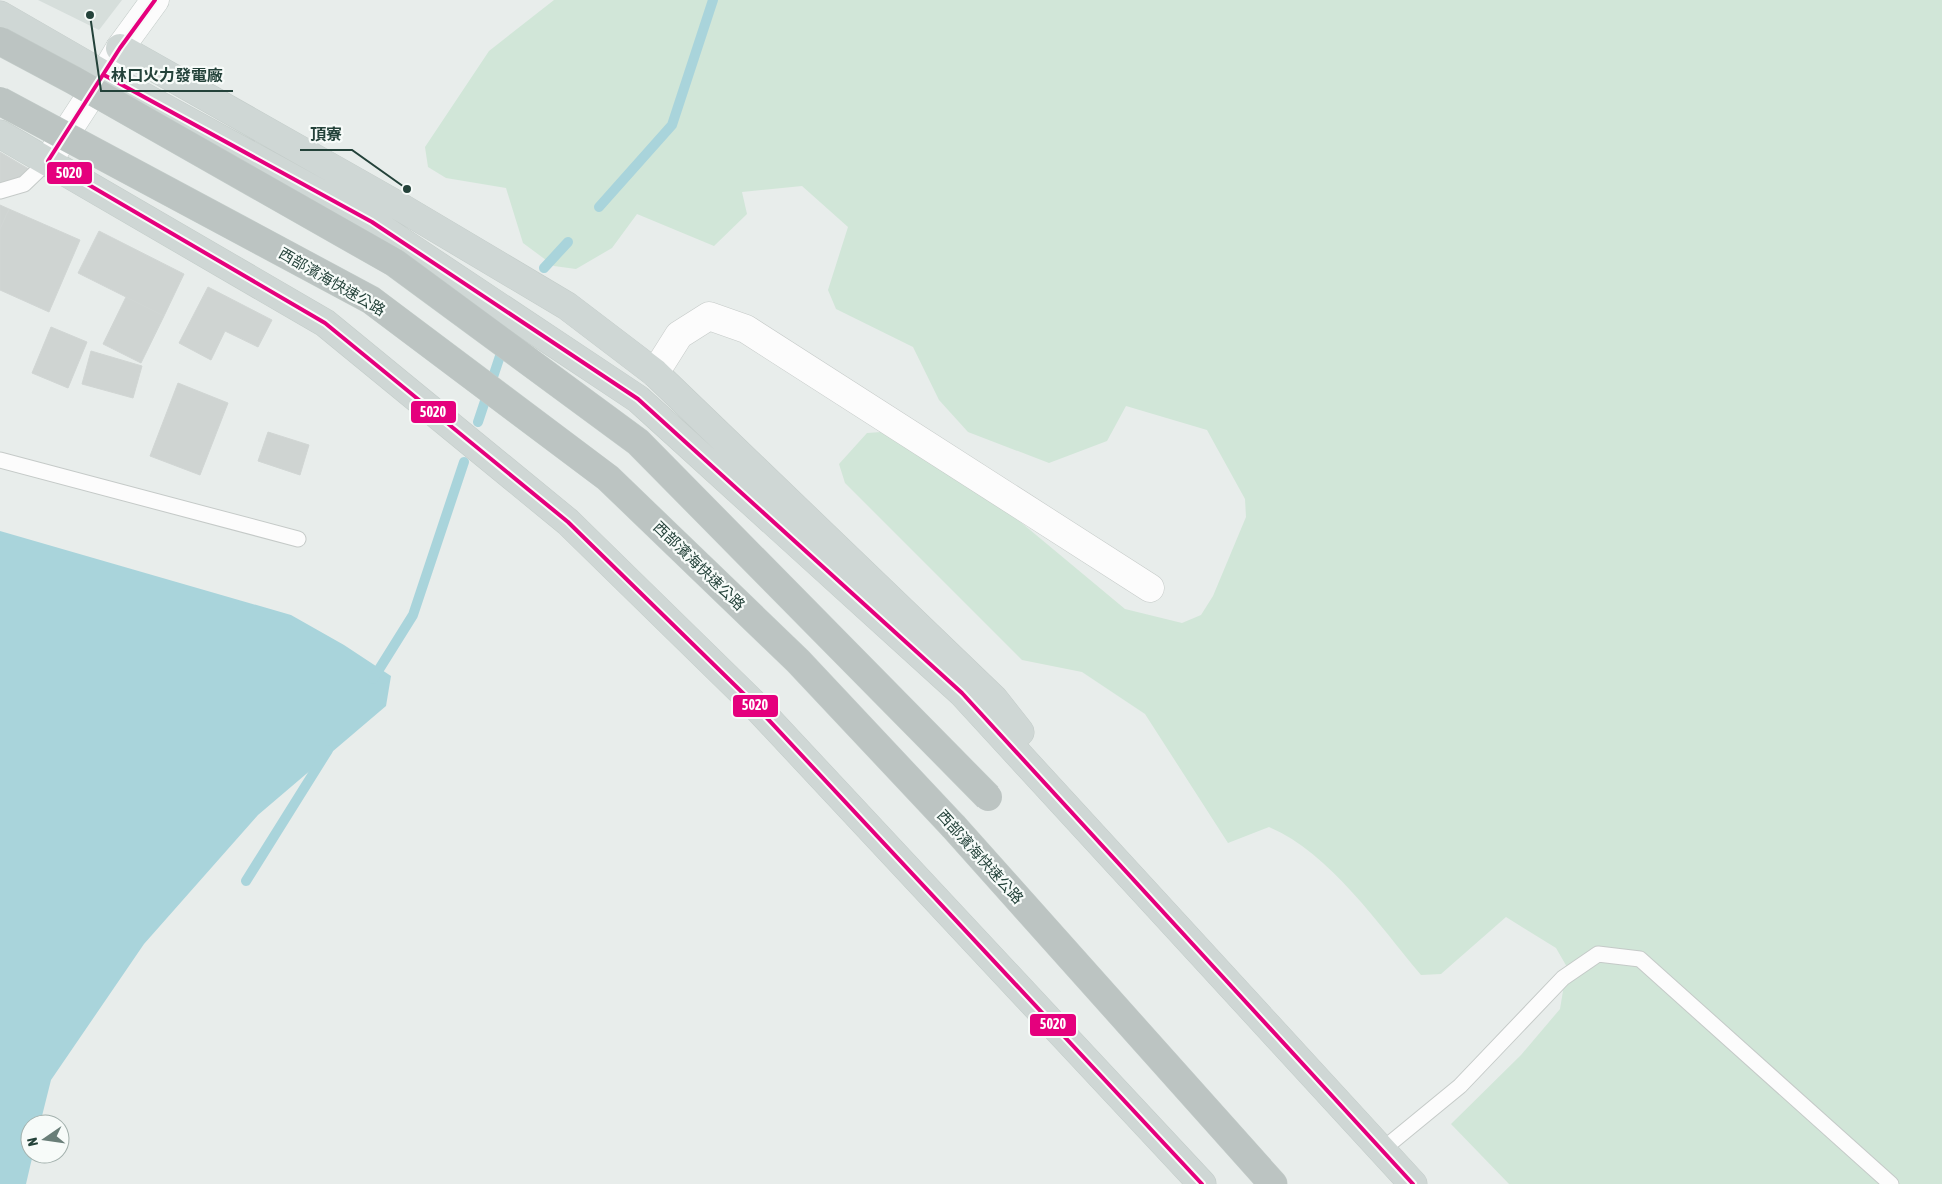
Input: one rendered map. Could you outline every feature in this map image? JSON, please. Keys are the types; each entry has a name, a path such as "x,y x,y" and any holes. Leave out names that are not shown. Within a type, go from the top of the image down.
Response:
{"highway":[{"path":"0,42 81,84 395,263 638,442 988,797"},
{"name":"西部濱海快速公路","path":"0,101 371,300 608,478 798,661 954,827 1272,1184"}],"main road":[{"path":"0,15 104,76 372,222 638,399 962,693 1413,1184"},
{"path":"120,48 392,202 567,306 655,372 994,699 1138,884"},
{"path":"0,134 325,323 568,522 751,701 1202,1184"}],"street":[{"path":"48,161 104,76 120,48 156,0"},
{"path":"655,372 679,335 709,316 746,329 1150,588"}],"lane":[{"path":"0,191 24,184 48,161"},
{"path":"0,460 298,539"},
{"path":"1382,1150 1460,1086 1563,978 1598,954 1640,959 1891,1184"}],"shaded area":[{"path":"38,0 122,0 99,30"}],"green space":[{"path":"554,0 1942,0 1942,1184 1509,1184 1451,1124 1521,1055 1560,1009 1567,967 1556,948 1506,917 1441,974 1421,975 1352,892 1312,854 1291,838 1269,827 1228,843 1145,714 1082,672 1022,660 845,483 839,464 867,433 910,430 1125,609 1182,623 1201,615 1213,596 1246,517 1245,499 1207,430 1126,406 1107,441 1049,463 968,432 939,400 913,347 836,309 828,290 848,227 802,186 742,192 747,214 714,246 637,214 612,248 576,269 554,266 523,243 506,188 446,178 428,167 425,147 489,51"}],"water":[{"path":"0,531 291,615 344,645 391,676 386,706 258,815 144,944 51,1080 42,1114 20,1114 20,1164 31,1164 26,1184 0,1184"}],"building":[{"path":"0,152 32,171 0,189"},
{"path":"0,205 9,209 0,229"},
{"path":"9,209 80,240 49,312 0,290 0,229"},
{"path":"99,231 184,274 164,316 78,273"},
{"path":"208,287 272,320 258,347 225,331 211,360 179,343"},
{"path":"126,297 164,316 141,363 103,344"},
{"path":"51,327 87,342 68,388 32,373"},
{"path":"91,351 142,366 133,398 82,384"},
{"path":"178,383 228,403 200,475 150,456"},
{"path":"268,432 309,445 300,475 258,461"}],"waterway":[{"path":"599,207 672,125 713,0"},
{"path":"544,268 568,242"},
{"path":"478,422 504,344"},
{"path":"373,679 413,615 464,462"},
{"path":"246,881 328,750"}],"transit line":[{"name":"5020","path":"155,0 120,48 48,161 325,323 568,522 751,701 1202,1184"},
{"name":"5020","path":"104,75 372,222 638,399 962,693 1413,1184"}],"place":[{"name":"林口火力發電廠","path":"90,15"},
{"name":"頂寮","path":"407,189"}]}
